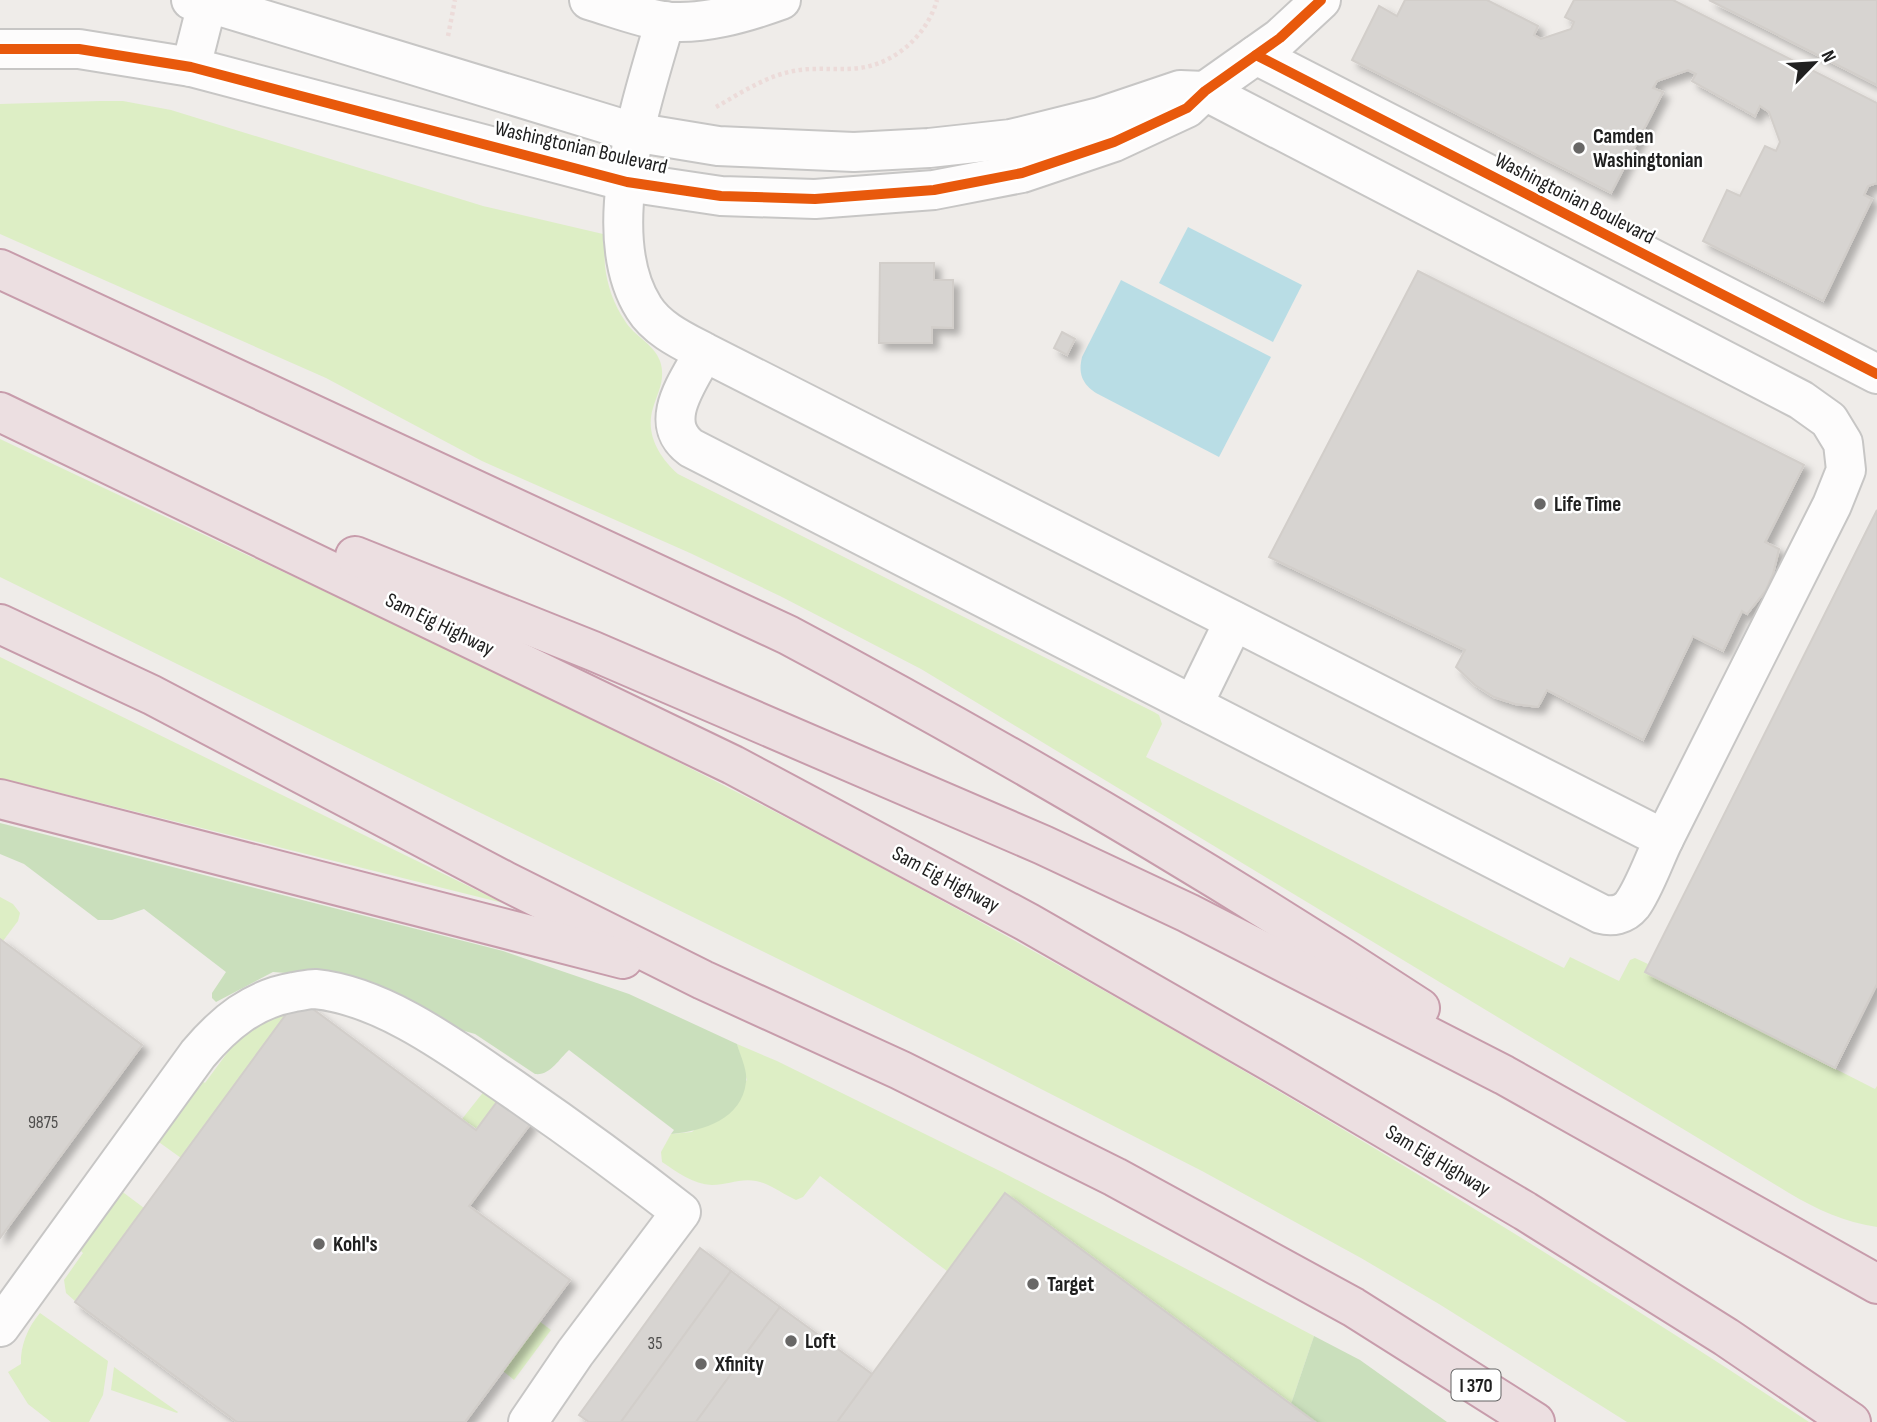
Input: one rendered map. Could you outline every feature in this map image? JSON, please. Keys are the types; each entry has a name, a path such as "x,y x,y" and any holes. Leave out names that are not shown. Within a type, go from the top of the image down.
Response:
{"highway":[{"path":"0,270 693,590 788,635 903,696 1068,790 1344,957 1633,1147"},
{"name":"Sam Eig Highway","path":"0,412 733,765 1027,922 1525,1212 1726,1337 1851,1422"},
{"path":"57,438 593,651 1043,845 1188,914 1503,1075 1877,1284"},
{"path":"0,624 152,695 505,881 703,981 900,1070 1115,1177 1353,1307 1417,1348 1509,1422"},
{"path":"0,799 417,904 703,981"},
{"name":"I 370","path":"1417,1348 1535,1422"}],"street":[{"path":"589,0 665,21 720,18 780,0"},
{"name":"Washingtonian Boulevard","path":"0,49 79,49 191,67 627,182 721,196 814,199 934,190 1022,173 1114,142 1187,108 1205,91 1280,38 1321,0"},
{"path":"191,67 202,1"},
{"name":"Washingtonian Boulevard","path":"202,1 633,132 718,146 854,152 929,148 1011,139 1100,117 1181,90 1205,91"},
{"path":"665,21 633,132 624,239 625,259 633,287 645,310 662,327 704,352 1664,839"},
{"name":"Washingtonian Boulevard","path":"1256,55 1877,374"},
{"path":"704,352 676,408 677,431 681,441 691,448 1610,916 1618,914 1631,905 1832,505 1846,470 1843,443 1829,420 1801,400 1205,91"},
{"path":"1193,705 1234,621"},
{"path":"0,1327 198,1054 219,1029 244,1010 281,994 314,989 357,1000 416,1024 603,1151 681,1212 589,1334 528,1422"}],"path":[{"path":"448,36 455,0"},
{"path":"715,108 754,86 792,71 859,68 882,62 916,38 929,19 937,0"}],"green space":[{"path":"123,101 171,110 483,206 603,234 606,273 614,302 629,326 660,361 662,380 651,418 652,436 660,453 678,474 1159,715 1162,724 1146,757 1564,968 1570,957 1619,981 1630,960 1635,958 1648,964 1645,972 1875,1089 1877,1086 1877,1227 1832,1214 1789,1193 921,669 690,553 482,461 326,378 0,234 0,104"},
{"path":"0,439 569,708 891,873 1291,1098 1553,1257 1809,1422 1627,1422 1439,1304 1202,1171 986,1061 0,577"},
{"path":"0,657 503,903 0,778"},
{"path":"0,823 503,951 629,994 737,1044 746,1073 743,1095 729,1114 719,1121 696,1130 671,1134 674,1130 569,1050 550,1070 535,1074 475,1034 426,1020 312,975 273,972 216,1002 212,993 226,972 144,909 112,920 98,920 24,864 0,854"},
{"path":"0,897 13,904 20,913 18,921 3,941 0,939"},
{"path":"298,998 181,1158 156,1140 199,1079 205,1083 261,1007"},
{"path":"737,1044 1002,1172 1314,1336 1291,1404 1005,1193 947,1271 820,1176 803,1197 796,1200 756,1181 712,1185 692,1180 673,1170 662,1162 661,1152 671,1134 692,1132 747,1080"},
{"path":"485,1090 498,1099 477,1129 462,1119"},
{"path":"506,1105 623,1189 617,1189"},
{"path":"120,1190 144,1208 75,1301 66,1293 64,1280 83,1253 78,1248"},
{"path":"40,1313 108,1361 103,1395 89,1422 51,1422 28,1404 8,1372 21,1364 26,1337"},
{"path":"539,1321 551,1330 514,1380 503,1371"},
{"path":"1314,1336 1360,1360 1447,1422 1316,1422 1291,1404"},
{"path":"114,1367 178,1412 111,1390"}],"water":[{"path":"1188,227 1302,285 1273,342 1159,283"},
{"path":"1121,280 1271,357 1219,457 1096,393 1084,382 1081,373 1082,357"}],"building":[{"name":"Camden Washingtonian","path":"1405,0 1487,0 1538,26 1534,35 1541,39 1571,29 1574,22 1565,17 1574,0 1673,0 1877,103 1877,183 1868,186 1864,195 1872,199 1823,301 1703,241 1727,190 1740,196 1765,146 1776,151 1780,142 1769,112 1760,106 1755,116 1692,81 1696,74 1688,70 1657,81 1653,88 1663,92 1611,193 1352,60 1379,6 1397,16"},
{"path":"1709,0 1877,0 1877,85"},
{"path":"880,263 934,263 934,280 953,280 953,328 932,327 932,343 879,343"},
{"name":"Life Time","path":"1418,271 1804,465 1765,542 1779,549 1766,590 1747,614 1742,611 1723,651 1693,636 1643,740 1547,690 1538,707 1515,704 1494,697 1475,685 1456,667 1465,650 1269,557"},
{"path":"1062,332 1075,339 1067,355 1054,348"},
{"path":"1877,510 1877,984 1835,1068 1645,972"},
{"path":"0,939 142,1045 0,1238"},
{"name":"Kohl's","path":"298,998 476,1130 499,1099 531,1123 469,1206 570,1280 465,1422 237,1422 75,1302"},
{"name":"Target","path":"1005,1193 1315,1422 837,1422"},
{"path":"700,1248 731,1271 621,1422 589,1422 579,1415"},
{"name":"Xfinity","path":"731,1271 780,1307 696,1422 621,1422"},
{"name":"Loft","path":"780,1307 872,1374 837,1422 696,1422"}],"cycle path":[{"path":"0,49 79,49 191,67 627,182 721,196 815,199 934,190 1022,173 1114,142 1187,108 1205,91 1280,38 1321,0"},
{"path":"1256,55 1877,374"}],"place":[{"name":"Camden Washingtonian","path":"1579,148"},
{"name":"Life Time","path":"1540,504"},
{"name":"Kohl's","path":"319,1244"},
{"name":"Target","path":"1033,1284"},
{"name":"Loft","path":"791,1341"},
{"name":"Xfinity","path":"701,1364"}]}
